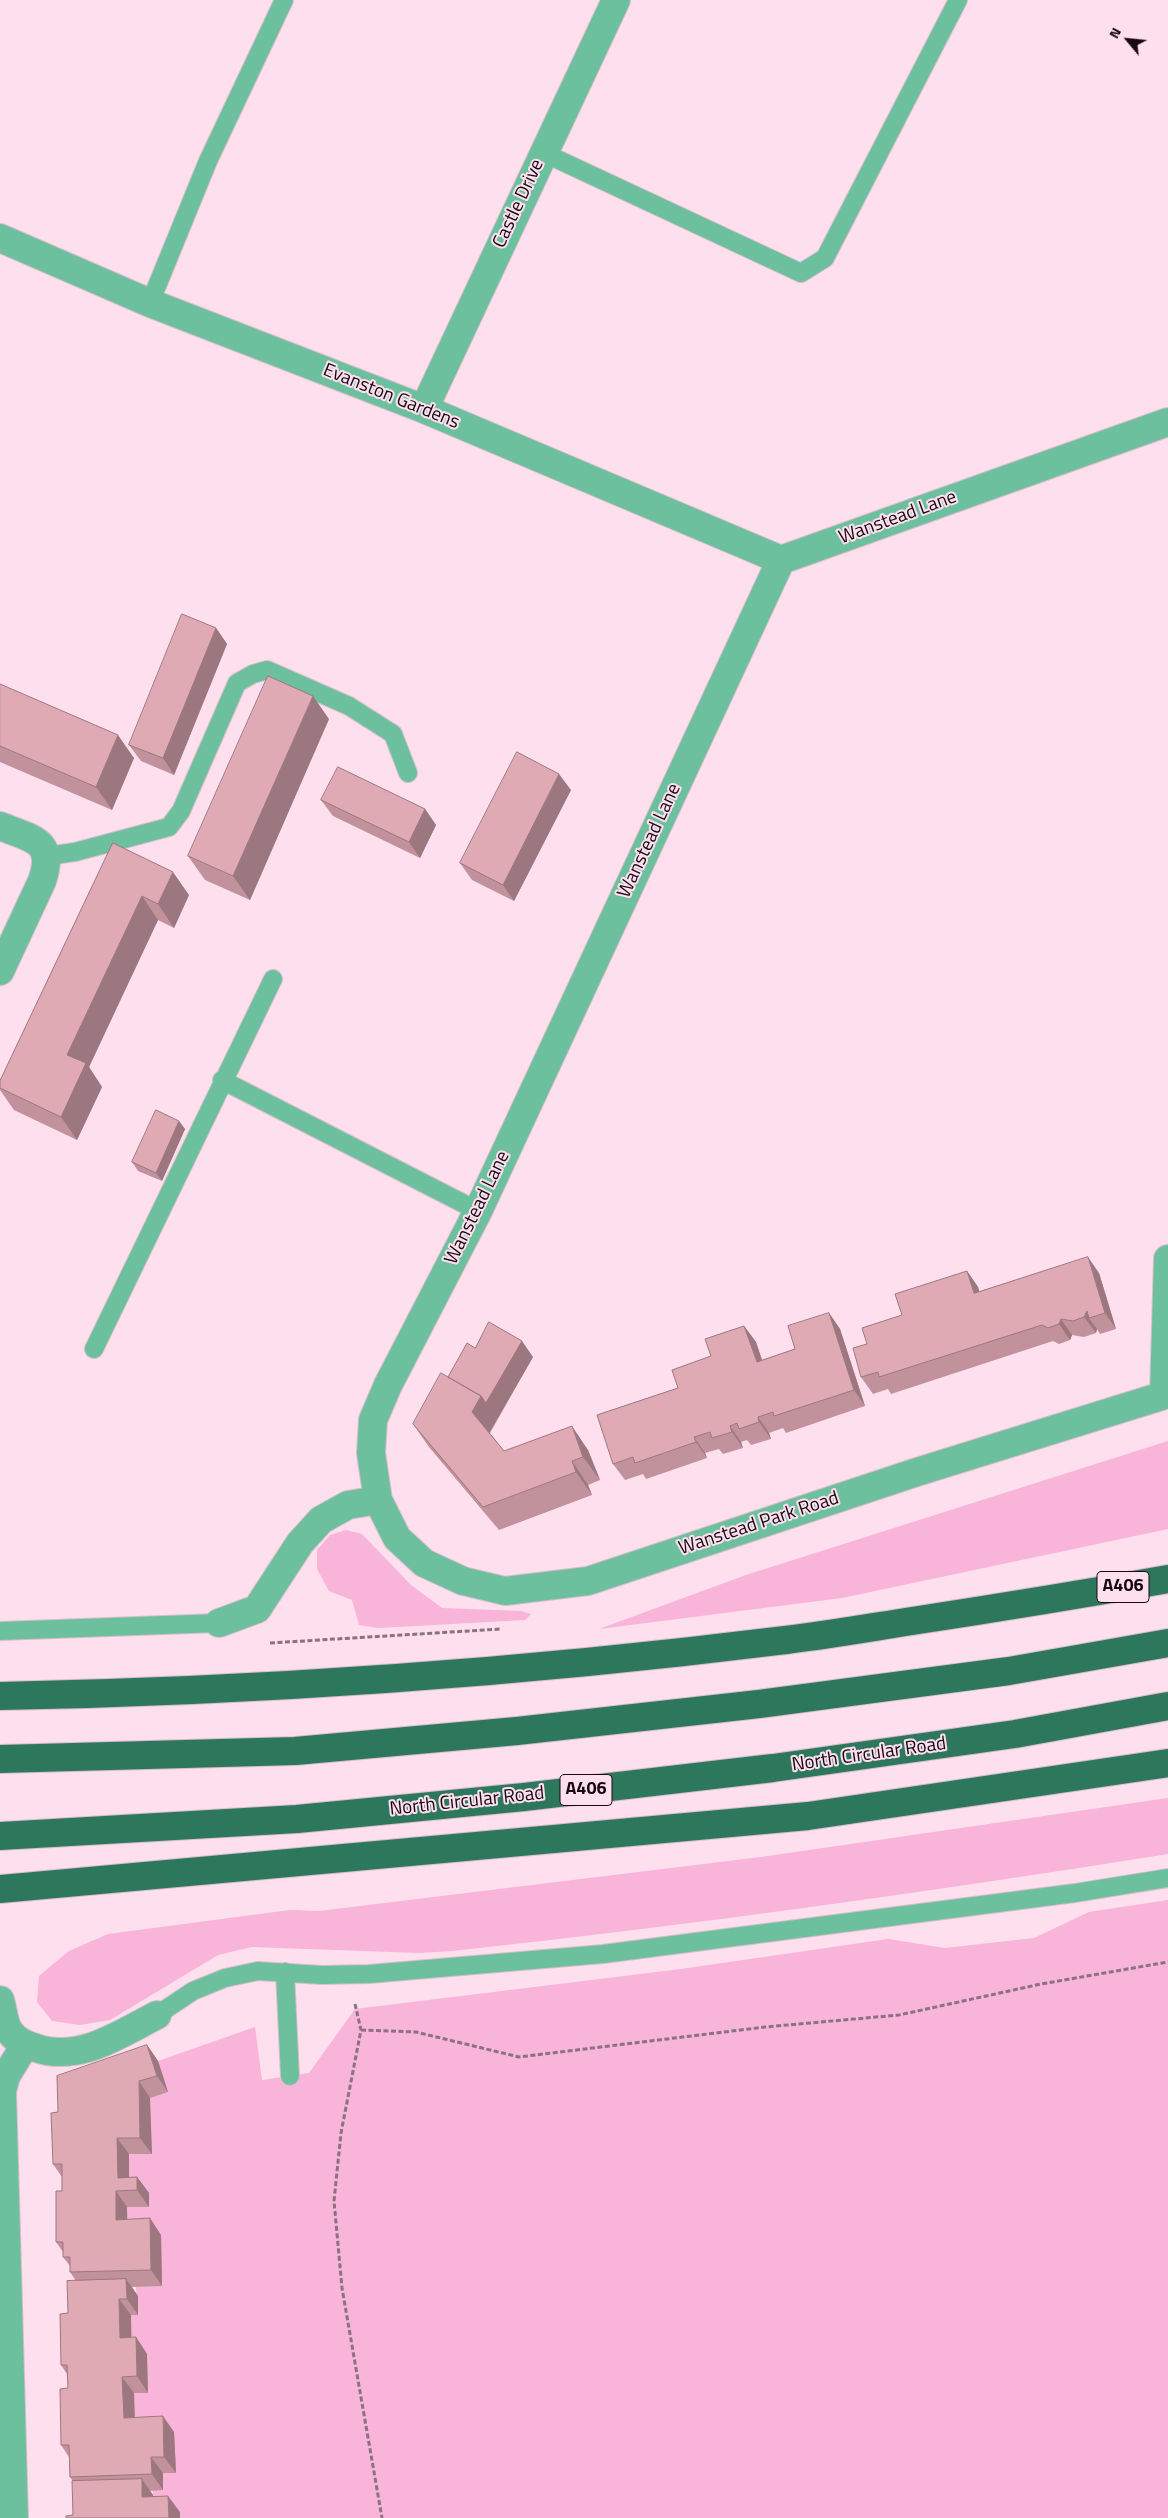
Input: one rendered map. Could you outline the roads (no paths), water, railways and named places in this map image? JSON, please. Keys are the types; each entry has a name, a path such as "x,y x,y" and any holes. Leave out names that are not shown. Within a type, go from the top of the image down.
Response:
{"highway":[{"name":"A406","path":"0,1696 122,1693 338,1682 551,1665 779,1641 1078,1595 1168,1579"},
{"path":"0,1759 296,1751 517,1731 759,1704 1009,1671 1168,1644"},
{"name":"North Circular Road","path":"0,1836 297,1819 524,1797 773,1768 889,1752 1015,1734 1168,1706"},
{"path":"0,1889 808,1816 1168,1762"}],"street":[{"name":"Castle Drive","path":"424,409 616,0"},
{"name":"Evanston Gardens","path":"0,238 150,303 424,409 781,560"},
{"name":"Wanstead Lane","path":"378,1500 371,1453 373,1420 388,1385 478,1211 781,560 1168,422"},
{"path":"0,826 31,839 42,846 47,856 47,866 42,881 0,971"},
{"path":"1166,1395 1168,1258"},
{"name":"Wanstead Park Road","path":"378,1500 397,1538 424,1563 463,1582 504,1591 578,1582 917,1472 1166,1395"},
{"path":"219,1624 257,1609 300,1543 321,1520 348,1505 378,1500"},
{"path":"0,2000 10,2032 25,2045 48,2052 73,2052 99,2044 157,2015"},
{"path":"14,2518 1,2091 6,2076 25,2045"}],"lane":[{"path":"150,303 208,161 284,0"},
{"path":"544,153 801,274 825,258 958,0"},
{"path":"47,856 75,852 169,827 181,811 237,683 253,674 267,670 349,706 393,734 408,773"},
{"path":"94,1349 222,1080 273,979"},
{"path":"222,1080 478,1211"},
{"path":"0,1631 219,1624"},
{"path":"157,2015 193,1991 225,1978 258,1971 369,1974 603,1954 1075,1893 1168,1878"},
{"path":"285,1972 290,2076"}]}
